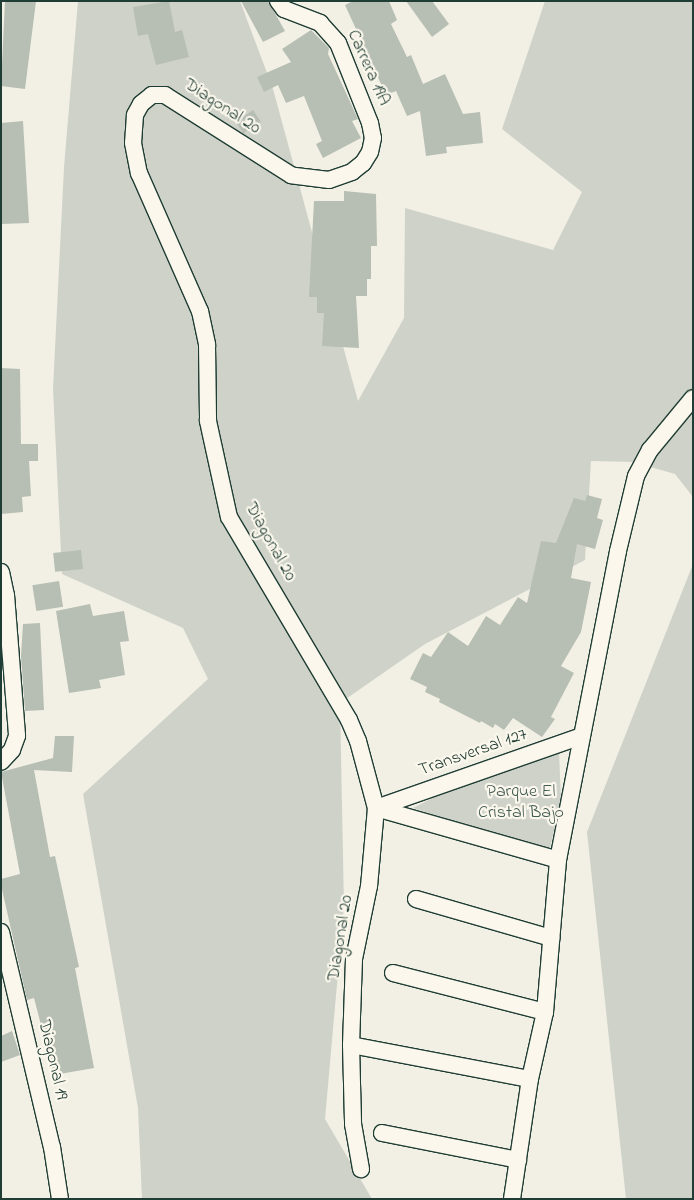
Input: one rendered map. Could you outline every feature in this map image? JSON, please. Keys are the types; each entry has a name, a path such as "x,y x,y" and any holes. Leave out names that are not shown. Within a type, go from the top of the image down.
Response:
{"street":[{"name":"Carrera 19A","path":"278,1 284,9 320,23 332,32 370,123 373,138 370,152"},
{"name":"Diagonal 20","path":"361,1169 353,1124 351,1046 354,959 369,886 376,808 358,741 349,720 229,517 208,421 207,345 200,311 139,173 133,129 134,115 146,98 165,95 282,170 300,178 338,178 352,172 370,152"},
{"path":"512,1199 530,1079 545,1012 558,860 618,551 636,476 650,450 693,398"},
{"path":"1,572 6,595 17,736 12,750 1,762"},
{"name":"Transversal 127","path":"376,808 582,736"},
{"path":"376,808 558,860"},
{"path":"416,899 552,938"},
{"name":"Diagonal 19","path":"1,932 52,1147 60,1199"},
{"path":"392,973 545,1012"},
{"path":"351,1046 530,1079"},
{"path":"382,1133 518,1160"}],"green space":[{"path":"78,1 240,1 273,89 358,401 404,318 405,208 553,250 582,192 502,129 545,1 693,1 693,497 675,474 633,462 591,461 585,560 425,644 340,703 344,906 325,1119 372,1199 142,1199 138,1108 83,794 208,679 183,628 62,574 53,389 64,167"},
{"path":"693,564 693,1199 626,1199 587,832"},
{"name":"Parque El Cristal Bajo","path":"559,751 561,800 549,852 413,808 466,781"}],"building":[{"path":"5,1 36,1 25,89 1,86"},
{"path":"169,1 175,32 182,30 189,57 156,65 148,34 138,36 133,7"},
{"path":"241,1 268,1 285,31 263,42"},
{"path":"353,1 389,1 397,20 391,24 407,57 411,55 423,84 445,74 463,114 480,112 483,143 446,147 447,153 426,156 420,111 407,116 396,91 386,95 345,5"},
{"path":"406,1 432,1 449,24 432,37"},
{"path":"311,30 329,48 328,54 358,119 352,121 361,138 323,158 316,144 322,141 304,96 286,103 278,85 264,92 257,77 291,62 282,49"},
{"path":"253,110 261,122 243,133 236,122"},
{"path":"23,121 29,223 1,224 1,123"},
{"path":"344,191 376,194 377,246 371,246 371,279 367,279 367,296 356,296 359,348 322,346 324,313 317,313 317,297 309,297 314,201 344,201"},
{"path":"1,368 20,369 21,444 38,444 38,461 29,461 31,496 22,497 23,512 1,514"},
{"path":"587,495 602,499 597,518 603,520 595,549 577,544 571,578 591,582 581,632 561,666 574,673 551,717 555,719 542,737 513,718 504,730 495,724 493,728 481,721 480,723 439,702 440,699 425,692 427,687 410,679 423,653 431,657 448,632 468,646 486,616 500,625 518,597 527,603 541,541 556,543 574,498 585,501"},
{"path":"81,550 83,569 55,572 53,553"},
{"path":"59,581 63,607 36,611 32,585"},
{"path":"90,604 93,616 124,611 129,641 120,642 125,675 99,680 101,688 69,693 56,611"},
{"path":"40,623 44,710 25,711 21,656 23,624"},
{"path":"55,736 74,736 72,772 34,770 50,857 55,856 79,967 75,968 94,1068 54,1075 34,998 27,1000 1,885 1,879 20,874 1,772 53,758"},
{"path":"12,1031 20,1055 1,1062 1,1036"}]}
